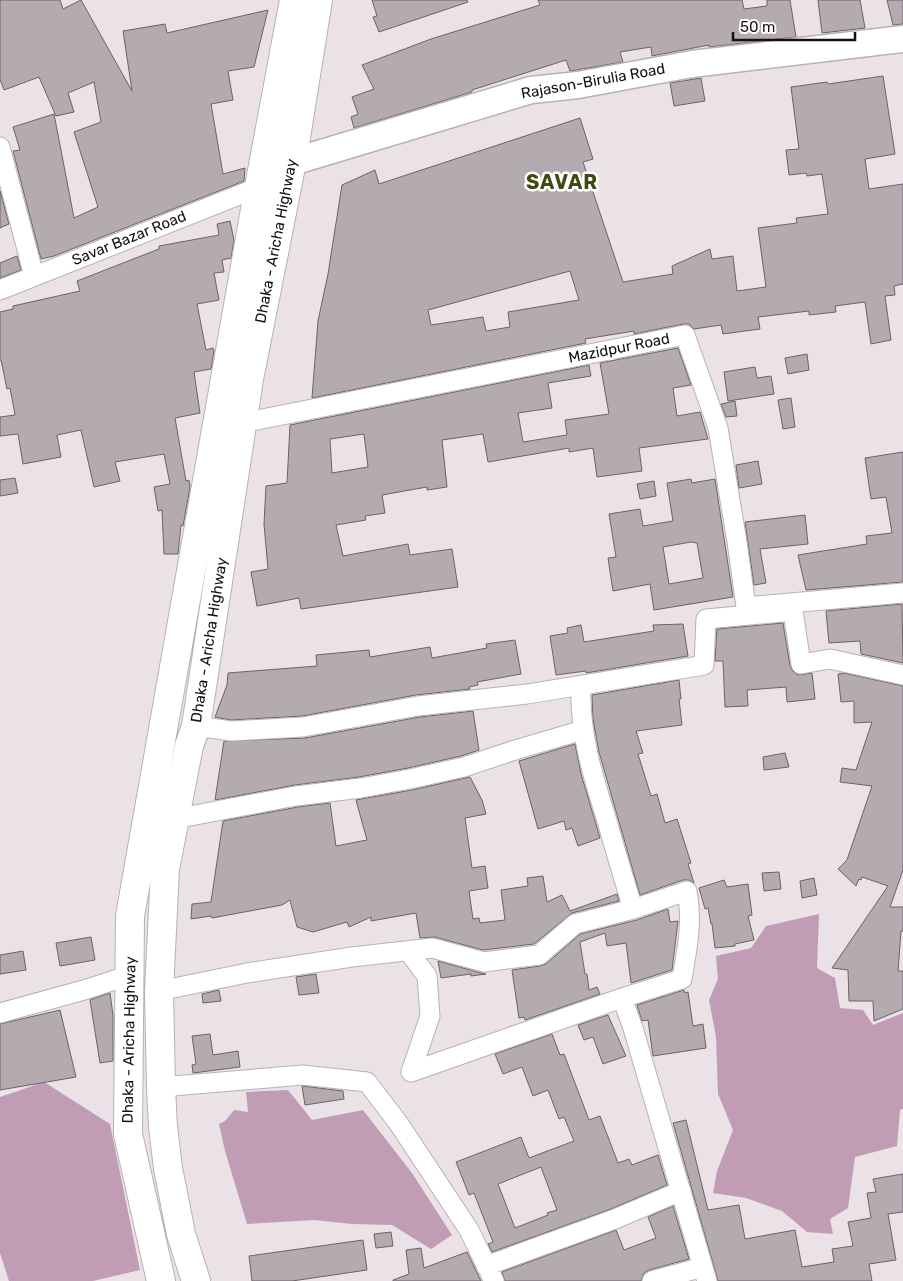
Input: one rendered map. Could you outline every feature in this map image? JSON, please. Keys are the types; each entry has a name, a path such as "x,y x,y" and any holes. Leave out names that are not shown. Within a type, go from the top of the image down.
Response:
{"highway":[{"name":"Dhaka - Aricha Highway","path":"161,1281 128,1134 130,916 294,0"},
{"name":"Dhaka - Aricha Highway","path":"196,1281 181,1234 163,1127 158,991 165,869 188,746 196,726 249,379 292,162 318,0"}],"street":[{"name":"Rajason-Birulia Road","path":"292,162 531,90 578,85 692,64 903,39"},
{"path":"0,147 34,276"},
{"name":"Savar Bazar Road","path":"0,290 259,187"},
{"name":"Mazidpur Road","path":"242,423 685,334 718,428 746,607 903,593"},
{"path":"196,726 231,731 303,728 418,706 527,694 704,666 706,619 793,611 801,664 830,660 903,675"},
{"path":"580,686 583,730 598,794 633,909"},
{"path":"174,819 296,796 361,788 410,779 464,767 583,730"},
{"path":"158,991 247,973 352,957 432,948 484,962 539,955 575,924 633,909 687,891 690,910 688,949 682,979 622,998 411,1072 430,1016 427,976 408,951"},
{"path":"0,1013 130,976"},
{"path":"622,998 633,1028 705,1274 652,1281"},
{"path":"161,1087 302,1075 366,1082 399,1124 464,1222 490,1274 681,1192"}],"shaded area":[{"path":"819,914 817,968 835,978 840,1008 863,1010 873,1025 903,1013 903,1109 900,1110 897,1146 855,1157 848,1208 830,1219 833,1234 807,1232 782,1211 746,1198 713,1193 717,1171 733,1130 718,1094 716,1037 709,1000 718,979 716,956 751,948 766,926"},
{"path":"44,1082 110,1124 140,1270 93,1281 9,1281 0,1253 0,1097"},
{"path":"288,1090 312,1120 363,1110 412,1173 452,1235 431,1249 392,1225 352,1224 314,1220 247,1224 225,1151 219,1124 225,1121 234,1110 248,1112 246,1092"}],"building":[{"path":"0,0 60,0 63,9 81,0 132,91 123,31 165,24 167,33 268,10 254,67 228,71 233,100 211,104 223,174 245,168 244,181 54,256 41,259 13,151 20,150 13,127 54,114 74,218 98,207 74,132 101,122 94,82 68,93 74,112 56,116 39,77 4,90 0,79"},
{"path":"372,0 467,0 468,2 379,32 373,17 377,16"},
{"path":"538,0 742,0 744,9 767,6 767,0 790,0 796,37 709,47 709,45 652,56 651,47 620,52 623,62 570,71 566,60 472,90 472,92 354,128 351,117 358,114 352,97 374,89 362,65 431,39 540,5"},
{"path":"818,0 860,0 865,28 822,33"},
{"path":"887,0 903,0 903,24 893,25"},
{"path":"883,76 895,154 865,159 869,189 903,184 903,284 894,286 895,295 885,296 891,340 871,344 865,302 835,306 836,312 809,315 809,311 758,317 760,329 723,334 721,325 694,329 689,324 683,324 634,334 634,331 585,339 586,343 312,398 318,321 328,274 342,185 375,170 379,184 580,118 593,159 583,162 623,282 673,274 672,266 710,249 712,259 733,256 737,291 766,287 758,228 797,223 796,218 828,214 822,174 807,176 806,173 789,175 786,150 799,149 791,87 827,82 828,84","holes":["570,271 579,300 508,312 510,327 486,331 483,317 431,325 428,310"]},
{"path":"701,78 705,101 674,106 670,83"},
{"path":"0,191 9,224 0,228"},
{"path":"230,221 234,240 231,258 222,260 224,272 214,273 219,300 197,304 206,350 213,348 214,351 211,369 194,372 200,413 175,418 186,481 189,480 190,487 183,526 181,525 178,554 164,554 162,510 158,511 154,487 170,484 164,454 115,462 120,481 94,487 81,430 57,435 61,457 23,464 18,434 0,436 0,417 15,415 10,388 7,389 0,360 0,312 13,309 13,306 80,291 77,281 159,249 159,246 219,235 217,224"},
{"path":"17,256 21,270 0,278 0,263"},
{"path":"678,348 691,385 673,388 677,416 700,412 708,439 639,448 642,471 597,477 593,448 569,452 569,448 488,462 483,434 442,440 447,487 427,490 427,487 382,495 385,513 365,516 366,520 336,525 343,556 408,544 410,555 452,549 458,587 301,609 299,598 257,606 251,572 268,569 264,524 266,486 287,483 290,425 589,365 591,376 548,383 552,408 518,413 523,442 567,435 565,420 609,414 600,363","holes":["364,434 368,467 332,473 330,439"]},
{"path":"807,354 809,370 788,374 785,358"},
{"path":"755,367 757,378 771,376 774,394 728,401 724,372"},
{"path":"791,398 795,427 783,429 778,400"},
{"path":"735,401 737,416 726,417 721,404"},
{"path":"903,452 903,582 806,590 798,555 867,544 866,536 892,533 886,497 871,499 865,458"},
{"path":"758,461 762,484 739,488 736,465"},
{"path":"15,478 18,493 0,496 0,480"},
{"path":"691,479 692,483 715,479 733,597 654,610 650,584 613,591 608,558 616,557 609,514 640,509 643,526 673,521 667,483","holes":["691,542 697,543 703,578 669,584 663,547"]},
{"path":"654,481 656,496 640,499 637,484"},
{"path":"805,515 808,544 760,549 766,583 754,585 745,522"},
{"path":"902,604 903,663 861,654 860,641 829,643 826,611"},
{"path":"783,623 790,666 798,675 812,673 815,699 787,702 786,687 747,690 748,706 725,707 723,661 715,661 717,629"},
{"path":"683,624 688,656 586,673 586,671 556,675 550,636 568,633 567,628 581,625 584,642 654,631 653,625"},
{"path":"515,640 521,674 477,682 478,685 469,687 470,689 416,695 302,716 231,720 215,717 227,685 228,673 317,666 316,655 369,650 370,657 430,647 432,658 487,648 486,644"},
{"path":"844,673 903,686 903,870 890,907 903,907 903,931 901,931 898,971 903,971 903,1009 874,1021 873,1001 849,1001 848,970 832,968 888,886 862,877 856,886 838,869 847,860 872,786 840,782 842,768 856,770 872,722 854,723 854,701 841,702 838,674"},
{"path":"679,680 682,725 636,731 643,753 638,754 651,796 657,794 665,823 677,819 691,863 688,864 694,883 689,880 683,880 640,895 599,752 593,719 592,695"},
{"path":"473,711 479,750 408,768 359,777 295,785 215,800 224,741 305,738 420,717"},
{"path":"575,744 581,774 600,838 578,846 572,828 566,830 564,821 538,829 519,761"},
{"path":"785,753 789,767 764,770 763,757"},
{"path":"470,777 482,800 486,814 465,818 472,868 485,866 488,888 469,891 473,919 479,918 480,923 505,920 501,890 528,886 527,878 543,876 547,902 562,895 570,911 617,894 619,901 572,913 534,944 483,950 435,937 420,938 416,913 371,921 371,917 349,927 347,922 313,932 297,927 290,900 282,905 212,918 211,916 191,919 192,904 211,902 223,821 330,803 336,846 367,840 356,800"},
{"path":"779,872 781,889 764,891 762,873"},
{"path":"814,878 817,895 802,898 800,881"},
{"path":"724,880 727,887 748,884 752,915 748,916 754,940 735,944 735,946 715,948 708,908 705,909 699,888"},
{"path":"668,909 670,922 678,921 672,970 631,983 626,943 607,946 605,933 580,942 589,990 597,987 600,994 525,1020 524,1017 519,1018 512,970 546,964 580,934 637,920"},
{"path":"91,937 95,960 60,966 56,943"},
{"path":"23,951 26,970 0,974 0,955"},
{"path":"438,961 486,974 441,978"},
{"path":"316,974 319,993 299,995 296,977"},
{"path":"219,990 221,1001 203,1003 202,994"},
{"path":"684,990 685,993 688,992 693,1026 703,1024 706,1048 653,1056 648,1020 642,1021 637,1005"},
{"path":"110,993 113,1015 113,1061 100,1063 90,1000"},
{"path":"60,1010 76,1077 0,1090 0,1024"},
{"path":"608,1015 626,1056 603,1064 593,1037 584,1040 578,1025"},
{"path":"210,1034 213,1055 238,1051 240,1067 193,1073 192,1065 196,1064 192,1036"},
{"path":"552,1034 560,1055 564,1054 589,1120 600,1116 618,1163 629,1159 632,1165 658,1155 667,1185 611,1209 492,1252 488,1244 493,1242 474,1193 469,1195 456,1162 521,1137 529,1158 574,1141 564,1117 559,1119 548,1090 533,1096 522,1067 503,1074 495,1054","holes":["541,1167 557,1210 515,1228 498,1184"]},
{"path":"302,1086 343,1091 344,1099 305,1105"},
{"path":"686,1120 708,1210 739,1205 745,1239 795,1230 802,1267 834,1262 832,1249 853,1246 848,1222 871,1218 867,1193 876,1192 873,1179 903,1174 903,1212 888,1214 896,1260 869,1264 872,1281 718,1281 673,1123"},
{"path":"673,1206 689,1259 649,1270 644,1273 641,1281 505,1281 502,1272 616,1230 624,1250 656,1238 648,1217"},
{"path":"391,1232 393,1246 376,1248 374,1234"},
{"path":"363,1240 367,1270 292,1281 252,1281 249,1256"},
{"path":"421,1248 424,1268 467,1252 481,1281 393,1281 409,1274 406,1250"}],"district":[{"name":"SAVAR","path":"562,182"}]}
